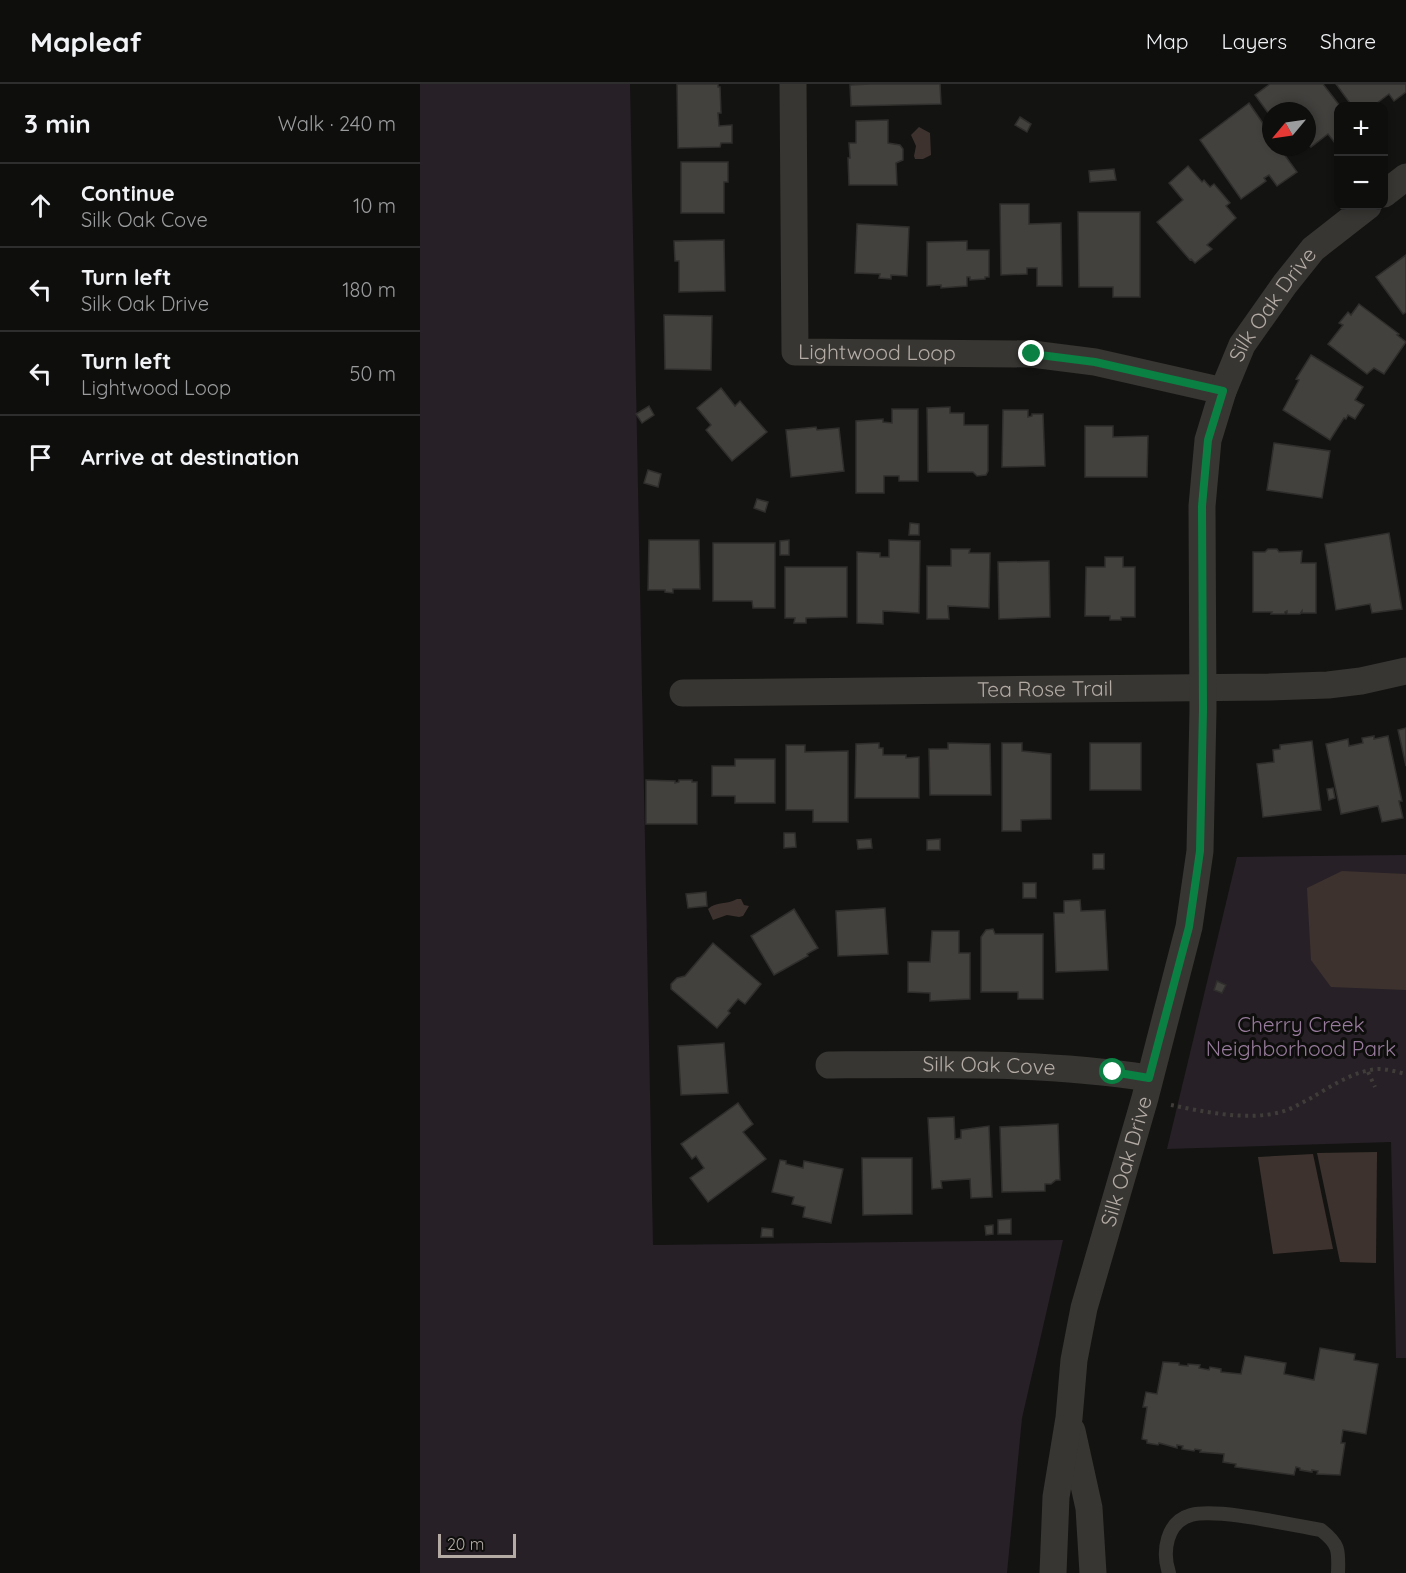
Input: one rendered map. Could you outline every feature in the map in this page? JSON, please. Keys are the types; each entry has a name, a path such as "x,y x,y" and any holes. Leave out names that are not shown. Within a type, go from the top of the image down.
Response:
{"street":[{"name":"Lightwood Loop","path":"793,84 795,352 1032,354 1095,362 1223,391"},
{"path":"1388,190 1406,177"},
{"name":"Silk Oak Drive","path":"1053,1573 1056,1497 1070,1418 1074,1360 1084,1308 1189,927 1200,851 1203,687 1202,506 1208,440 1223,391 1242,345 1284,284 1313,249 1363,210"},
{"name":"Tea Rose Trail","path":"683,693 1328,685 1362,681 1406,671"},
{"name":"Silk Oak Cove","path":"829,1065 990,1064 1113,1072 1149,1078"},
{"name":"Silk Oak Drive","path":"1070,1418 1089,1508 1093,1573"}],"lane":[{"path":"1169,1573 1165,1556 1168,1537 1175,1525 1191,1515 1221,1514 1321,1530 1334,1540 1339,1555 1338,1573"}],"path":[{"path":"1171,1105 1228,1114 1262,1115 1296,1107 1347,1078 1377,1069 1406,1074"},
{"path":"1368,1072 1374,1087"}],"green space":[{"path":"420,84 630,84 653,1245 1063,1240 1022,1418 1007,1573 420,1573"},
{"name":"Cherry Creek Neighborhood Park","path":"1406,855 1406,1358 1396,1358 1391,1142 1167,1149 1237,857"}],"shaded area":[{"path":"919,127 930,133 931,155 923,159 915,159 916,146 911,135"},
{"path":"1342,871 1406,874 1406,990 1331,987 1311,960 1307,888"},
{"path":"741,899 744,905 749,906 743,916 727,915 713,920 708,909 714,905"},
{"path":"1377,1152 1376,1263 1340,1262 1317,1153"},
{"path":"1313,1154 1333,1249 1273,1254 1258,1157"}],"building":[{"path":"677,84 718,84 721,113 718,113 719,126 732,125 732,143 721,143 720,147 678,148"},
{"path":"940,84 941,104 851,106 850,85"},
{"path":"1270,84 1323,84 1337,102 1334,102 1334,142 1328,134 1316,143 1316,102 1262,102 1262,105 1255,95"},
{"path":"1336,84 1406,84 1406,92 1394,101 1389,94 1378,102 1349,102"},
{"path":"1249,103 1262,122 1262,156 1285,156 1297,172 1277,186 1269,175 1264,178 1266,181 1241,199 1200,140"},
{"path":"1020,117 1031,124 1027,132 1015,125"},
{"path":"888,120 888,143 900,145 903,149 903,160 896,163 897,185 849,185 849,143 856,143 856,121"},
{"path":"681,162 728,162 728,182 724,182 724,213 681,213"},
{"path":"1188,166 1202,182 1204,180 1210,187 1214,184 1230,203 1226,206 1236,218 1207,245 1212,249 1195,263 1157,222 1183,200 1169,183"},
{"path":"1114,169 1116,180 1090,182 1089,171"},
{"path":"1000,204 1029,204 1029,224 1061,223 1062,286 1037,286 1037,268 1027,268 1027,274 1001,275"},
{"path":"1078,212 1140,212 1140,297 1113,297 1113,287 1079,287"},
{"path":"857,224 909,227 907,276 891,275 891,279 879,278 880,274 855,273"},
{"path":"724,240 725,291 679,292 679,261 675,261 674,241"},
{"path":"967,241 967,250 989,250 989,277 970,280 970,277 967,277 967,286 941,288 941,285 927,286 927,242"},
{"path":"1406,255 1406,312 1403,314 1376,277"},
{"path":"1359,304 1399,334 1397,335 1406,342 1384,374 1374,368 1367,374 1328,344 1343,325 1339,323 1348,312 1351,315"},
{"path":"664,315 712,316 711,370 665,369"},
{"path":"1311,355 1363,387 1355,400 1364,405 1355,419 1348,415 1346,419 1344,418 1330,440 1283,410 1299,380 1296,379"},
{"path":"721,388 735,406 740,401 767,432 732,461 706,430 711,425 697,408"},
{"path":"649,406 654,415 642,423 636,414"},
{"path":"950,407 950,413 964,413 964,425 988,425 988,471 986,475 977,476 973,472 928,472 927,408"},
{"path":"892,409 918,409 918,481 899,481 899,476 884,476 884,493 856,493 856,421 883,419 883,422 892,423"},
{"path":"1003,410 1028,410 1028,417 1032,414 1043,414 1045,466 1002,467"},
{"path":"1085,426 1113,426 1113,437 1148,436 1147,477 1085,477"},
{"path":"816,427 817,430 839,428 844,471 791,477 786,430"},
{"path":"1274,443 1330,451 1322,498 1267,490"},
{"path":"648,470 661,474 658,487 644,483"},
{"path":"757,499 768,502 765,512 754,508"},
{"path":"910,523 919,524 919,535 909,535"},
{"path":"1389,533 1402,609 1372,613 1370,604 1336,610 1325,544"},
{"path":"649,540 699,540 700,589 673,589 673,593 665,592 665,590 648,590"},
{"path":"789,540 789,555 780,555 780,541"},
{"path":"889,540 920,541 919,613 883,611 883,624 857,623 857,552 880,553 880,557 889,557"},
{"path":"713,543 775,543 775,608 753,608 752,601 713,601"},
{"path":"951,549 970,549 969,553 990,553 989,608 948,606 949,619 927,619 927,566 951,566"},
{"path":"1268,549 1277,549 1279,552 1302,551 1301,563 1316,563 1316,613 1253,612 1253,552 1265,552"},
{"path":"1105,557 1123,557 1123,567 1135,567 1135,617 1110,620 1110,616 1085,616 1086,567 1105,567"},
{"path":"1049,561 1050,617 999,619 998,562"},
{"path":"785,567 847,567 847,617 806,618 806,623 794,623 795,618 785,618"},
{"path":"1406,728 1406,766 1398,730"},
{"path":"1374,736 1374,739 1388,736 1402,801 1399,801 1403,818 1382,822 1378,806 1341,814 1326,744 1348,739 1349,746 1363,743 1362,738"},
{"path":"1312,741 1321,810 1263,817 1257,764 1274,762 1273,750 1280,749 1280,745"},
{"path":"879,743 879,748 883,748 883,755 919,757 919,798 855,798 856,744"},
{"path":"948,743 990,744 991,795 930,795 929,749 948,749"},
{"path":"1002,743 1022,743 1022,751 1051,754 1051,819 1021,820 1021,831 1002,831"},
{"path":"1090,743 1141,743 1141,790 1090,790"},
{"path":"786,745 805,745 805,752 848,751 848,822 813,822 813,810 786,810"},
{"path":"735,759 775,759 775,803 735,803 735,796 712,796 712,766 735,766"},
{"path":"646,780 675,781 675,783 679,780 697,782 697,824 646,824"},
{"path":"1333,788 1335,798 1329,800 1327,789"},
{"path":"784,833 795,833 796,847 784,848"},
{"path":"871,839 872,848 858,849 857,840"},
{"path":"940,839 940,850 927,850 927,840"},
{"path":"1093,854 1104,854 1104,869 1093,869"},
{"path":"1023,883 1036,883 1036,898 1023,898"},
{"path":"706,892 707,906 688,908 686,894"},
{"path":"1080,900 1081,911 1105,910 1108,970 1056,972 1054,913 1064,913 1064,901"},
{"path":"885,908 888,954 838,956 836,911"},
{"path":"794,909 818,948 774,975 751,936"},
{"path":"993,929 995,934 1043,934 1043,999 1018,999 1018,992 981,992 981,937 986,930"},
{"path":"932,931 959,931 959,953 970,953 970,999 930,1001 930,993 908,992 908,962 930,962"},
{"path":"713,943 761,984 745,1004 738,999 717,1028 671,989 671,984 677,978 685,976"},
{"path":"1217,981 1226,985 1222,993 1214,990"},
{"path":"724,1043 728,1093 681,1095 678,1046"},
{"path":"738,1103 753,1124 743,1132 766,1159 708,1202 690,1178 704,1168 696,1156 692,1159 681,1144"},
{"path":"954,1117 955,1139 961,1138 961,1130 989,1126 992,1197 971,1198 970,1179 941,1181 942,1188 932,1189 928,1118"},
{"path":"1058,1124 1060,1180 1045,1184 1045,1191 1002,1192 1000,1127"},
{"path":"862,1158 912,1158 912,1214 863,1215"},
{"path":"780,1160 786,1161 786,1164 803,1168 804,1161 843,1169 831,1223 803,1217 805,1207 792,1204 794,1197 772,1192"},
{"path":"1011,1219 1011,1234 998,1234 998,1220"},
{"path":"993,1225 993,1234 986,1235 985,1226"},
{"path":"762,1228 773,1229 773,1237 761,1237"},
{"path":"1320,1348 1355,1354 1354,1360 1378,1364 1366,1434 1343,1430 1341,1443 1345,1443 1340,1475 1317,1474 1318,1471 1300,1470 1296,1467 1294,1475 1235,1467 1236,1464 1223,1462 1224,1454 1182,1449 1183,1446 1177,1445 1177,1448 1159,1443 1158,1445 1147,1443 1147,1440 1142,1439 1147,1407 1143,1407 1146,1392 1157,1394 1163,1362 1188,1366 1188,1364 1200,1365 1199,1368 1209,1370 1210,1367 1221,1369 1221,1372 1241,1374 1245,1356 1286,1363 1284,1374 1314,1380"}],"route":[{"path":"1032,354 1095,362 1223,391 1208,440 1202,506 1203,710 1200,851 1189,927 1149,1078 1113,1072"}]}
